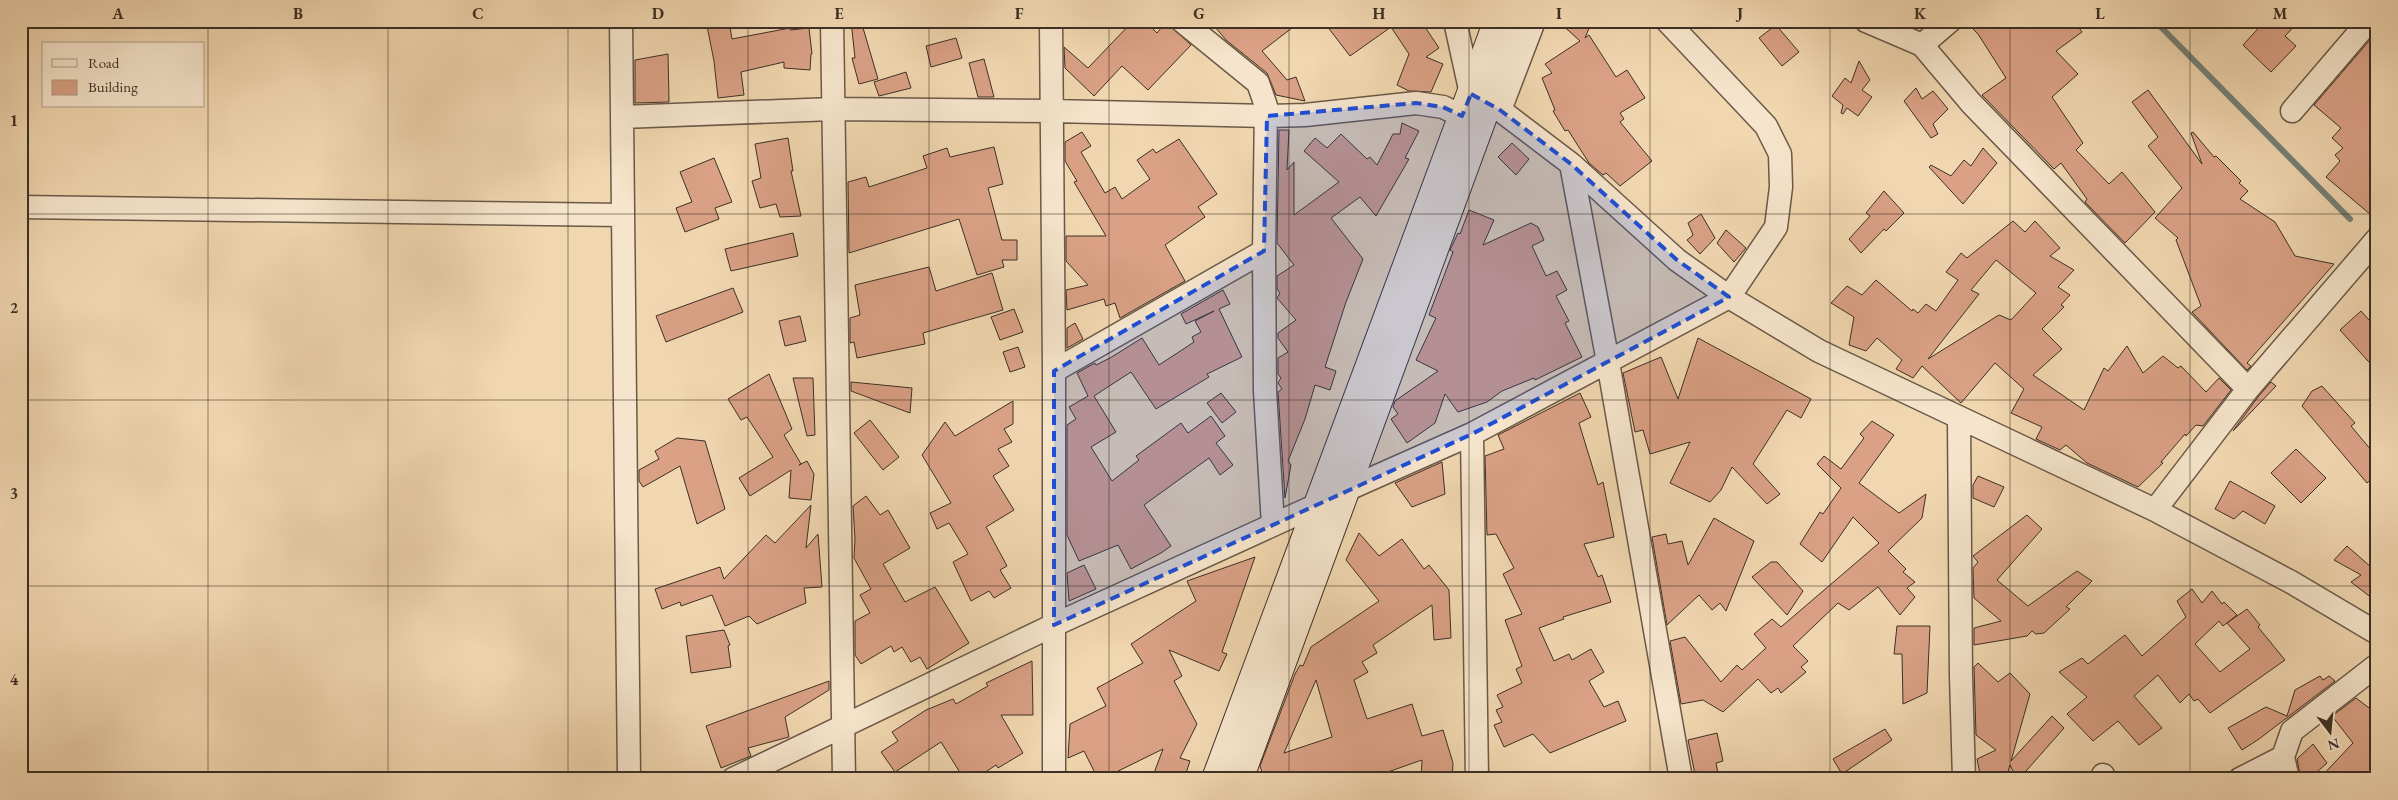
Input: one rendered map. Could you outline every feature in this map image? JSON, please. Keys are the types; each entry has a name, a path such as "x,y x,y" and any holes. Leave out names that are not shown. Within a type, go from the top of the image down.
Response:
{"street":[{"path":"622,21 622,215 629,779"},
{"path":"832,21 844,779"},
{"path":"1051,21 1053,111 1054,779"},
{"path":"1182,21 1258,82 1263,93 1268,116 1264,252 1265,391 1272,525"},
{"path":"1455,21 1480,106"},
{"path":"1239,779 1346,490 1480,106 1498,21"},
{"path":"1216,779 1319,504 1480,106 1518,21"},
{"path":"1480,106 1534,21"},
{"path":"733,779 1054,625 1472,434 1729,297 1776,227 1781,187 1780,154 1766,126 1667,21"},
{"path":"1866,21 1922,44 1971,103 2248,389"},
{"path":"1922,44 1950,21"},
{"path":"2292,110 2369,21"},
{"path":"622,118 833,109 1053,111 1268,116 1305,115 1416,104 1443,107 1480,106 1571,164 1676,260 1729,297 1819,351 2155,510 2291,582 2377,633"},
{"path":"1571,164 1608,362 1681,779"},
{"path":"21,207 622,215"},
{"path":"2155,510 2248,389 2377,239"},
{"path":"1054,371 1264,252"},
{"path":"1959,418 1961,676 1964,779"},
{"path":"1472,434 1478,779"},
{"path":"2240,779 2286,768 2292,731 2377,665"}],"highlighted area":[{"path":"1471,94 1500,110 1571,164 1677,260 1729,297 1472,434 1054,625 1054,371 1264,251 1267,116 1416,103 1443,107 1462,116"}],"building":[{"path":"706,21 729,21 732,39 790,28 790,30 809,28 812,54 810,70 784,68 784,62 741,72 744,95 718,98 714,61"},
{"path":"851,21 861,21 878,79 859,84 852,58 855,58"},
{"path":"1133,21 1145,21 1157,33 1166,22 1191,45 1148,90 1122,66 1094,96 1065,68 1064,47 1088,68"},
{"path":"1210,21 1250,21 1256,28 1264,21 1301,21 1262,51 1287,80 1296,77 1305,101 1276,95 1267,73 1226,40"},
{"path":"1323,21 1421,21 1439,48 1426,57 1443,64 1431,92 1409,91 1397,85 1409,54 1391,27 1350,56"},
{"path":"1558,21 1592,21 1585,38 1589,35 1616,77 1627,70 1645,98 1620,113 1624,119 1620,122 1652,161 1620,186 1606,173 1603,175 1589,163 1568,130 1565,131 1553,111 1555,110 1542,78 1552,73 1545,64 1580,41"},
{"path":"1965,21 2074,21 2082,32 2056,51 2078,74 2052,97 2083,143 2076,150 2109,184 2122,172 2155,212 2125,243 2085,202 2087,199 2061,163 2054,169 1982,95 2006,78 1978,34"},
{"path":"2265,21 2299,21 2285,36 2296,46 2271,72 2243,45"},
{"path":"1776,25 1799,52 1782,66 1759,38"},
{"path":"956,38 962,58 931,67 926,46"},
{"path":"2369,41 2377,46 2377,220 2326,177 2340,161 2335,155 2343,148 2332,138 2341,128 2314,105"},
{"path":"668,54 669,102 635,103 635,60"},
{"path":"984,59 994,97 978,97 969,63"},
{"path":"1859,61 1870,80 1862,90 1872,97 1858,116 1847,108 1843,114 1841,113 1843,105 1832,96 1845,78 1851,83"},
{"path":"906,72 911,88 879,96 874,82"},
{"path":"1916,88 1922,99 1933,91 1948,109 1933,124 1938,134 1931,138 1904,101"},
{"path":"2148,90 2202,164 2191,133 2193,132 2214,157 2216,156 2241,181 2239,183 2248,191 2240,199 2275,222 2295,256 2334,264 2247,363 2251,366 2247,370 2192,312 2201,306 2176,240 2178,238 2155,218 2182,188 2148,146 2158,137 2132,102"},
{"path":"1402,123 1419,131 1405,158 1409,159 1376,216 1360,197 1331,218 1363,259 1346,302 1325,367 1336,371 1330,390 1315,385 1305,419 1288,461 1291,465 1285,498 1278,392 1282,389 1278,383 1281,378 1278,374 1278,358 1288,352 1278,338 1278,333 1296,320 1277,298 1280,293 1277,289 1277,276 1294,265 1277,243 1279,130 1289,130 1287,170 1294,162 1294,215 1339,182 1304,151 1315,138 1327,148 1341,134 1367,159 1370,157 1377,165 1393,134 1400,134"},
{"path":"1082,132 1091,146 1081,152 1105,193 1115,187 1122,199 1150,179 1137,160 1153,149 1156,153 1179,139 1217,194 1198,207 1205,217 1165,245 1185,281 1120,318 1115,303 1106,306 1104,299 1067,310 1066,290 1088,285 1066,261 1066,236 1106,236 1074,182 1077,181 1065,161 1065,142"},
{"path":"788,138 793,171 791,171 801,216 780,217 776,204 760,208 752,181 761,178 755,144"},
{"path":"1512,143 1529,159 1516,175 1498,157"},
{"path":"994,147 1003,184 988,188 1002,240 1017,240 1017,260 1002,260 1004,267 977,275 959,219 849,253 848,182 866,177 869,187 927,168 923,156 947,148 950,157"},
{"path":"1983,148 1997,163 1963,204 1929,167 1931,165 1951,176 1964,160 1971,166"},
{"path":"714,158 732,202 715,208 719,219 685,232 676,208 692,202 680,172"},
{"path":"1884,191 1904,213 1886,231 1884,229 1861,253 1849,239 1870,216 1866,213"},
{"path":"1469,210 1494,220 1483,245 1531,223 1538,227 1544,240 1532,246 1546,276 1557,271 1567,290 1556,296 1569,321 1565,323 1582,357 1535,380 1534,378 1502,391 1487,402 1458,412 1445,394 1435,423 1407,443 1391,419 1398,414 1393,407 1395,401 1438,371 1416,360 1436,318 1429,315 1453,252 1450,250 1458,233 1460,234"},
{"path":"1701,214 1715,238 1700,254 1687,240 1693,235 1688,223"},
{"path":"2013,221 2025,232 2035,221 2060,248 2050,256 2074,270 2058,287 2070,295 2061,305 2064,307 2042,329 2062,349 2033,375 2084,410 2104,368 2108,371 2127,346 2143,373 2163,356 2178,368 2181,366 2206,392 2219,378 2231,390 2203,426 2196,425 2186,436 2185,434 2161,462 2163,463 2138,487 2087,463 2066,445 2060,450 2036,439 2042,427 2011,413 2024,389 1995,363 1961,403 1922,366 1913,378 1896,369 1902,360 1877,338 1866,351 1849,345 1854,317 1831,303 1847,286 1862,295 1876,280 1912,311 1913,309 1918,313 1926,304 1936,311 1958,280 1946,272 1961,253 1967,258","holes":["1996,260 2036,293 2011,320 1999,315 1928,359 1979,294 1971,290"]},
{"path":"1726,230 1746,248 1734,262 1717,243"},
{"path":"793,233 798,256 731,271 725,249"},
{"path":"929,267 936,291 992,273 1003,310 923,333 925,344 857,358 854,342 850,343 850,318 860,315 855,285"},
{"path":"733,288 743,312 666,342 656,316"},
{"path":"1223,290 1230,304 1219,309 1242,357 1207,374 1209,377 1156,409 1131,372 1094,396 1116,432 1091,447 1112,481 1139,460 1136,456 1181,423 1188,433 1211,416 1225,436 1216,443 1233,465 1220,475 1209,458 1144,505 1171,546 1161,553 1131,569 1118,545 1079,561 1067,535 1067,425 1076,419 1069,407 1088,396 1077,373 1095,363 1096,365 1110,358 1142,338 1159,365 1194,342 1192,337 1201,332 1195,321 1214,311 1186,324 1181,314"},
{"path":"1014,309 1023,332 1000,340 991,317"},
{"path":"2361,311 2377,329 2377,371 2340,330"},
{"path":"800,316 806,341 785,346 779,321"},
{"path":"1075,323 1083,339 1067,348 1067,328"},
{"path":"1698,338 1811,399 1801,418 1787,410 1753,464 1780,494 1767,504 1732,467 1721,490 1710,502 1670,483 1690,442 1650,454 1643,430 1635,432 1623,373 1661,357 1678,399"},
{"path":"1018,347 1025,367 1010,372 1003,352"},
{"path":"769,374 792,429 784,435 801,464 807,461 814,474 811,500 789,498 791,470 750,496 739,478 773,457 747,417 741,420 728,399"},
{"path":"793,378 813,378 815,435 807,436"},
{"path":"851,382 912,388 910,413 851,391"},
{"path":"2271,382 2276,386 2233,431 2258,397"},
{"path":"2322,386 2355,423 2351,426 2377,457 2377,474 2367,483 2302,406 2312,391"},
{"path":"1221,393 1236,412 1222,423 1207,403"},
{"path":"1580,393 1591,417 1579,423 1598,485 1603,482 1614,537 1584,544 1598,577 1602,575 1611,602 1563,617 1564,619 1539,628 1554,661 1569,654 1572,660 1591,649 1604,672 1589,681 1604,707 1618,701 1626,721 1550,753 1533,734 1504,747 1494,725 1502,722 1496,710 1503,707 1497,695 1522,683 1516,669 1522,666 1505,620 1522,614 1503,574 1514,568 1496,534 1487,535 1485,456 1504,449 1498,435"},
{"path":"1013,401 1013,424 1004,429 1012,442 998,449 1009,466 993,476 1014,510 986,527 1007,566 1000,570 1011,588 994,598 989,591 971,601 953,562 968,554 949,523 937,529 930,513 951,503 922,455 945,422 955,436"},
{"path":"870,420 899,457 883,470 854,433"},
{"path":"1872,421 1894,435 1859,483 1899,513 1926,494 1922,518 1888,551 1906,569 1903,572 1915,582 1907,588 1915,597 1900,615 1878,587 1849,610 1838,603 1793,646 1808,661 1801,667 1806,672 1781,693 1778,688 1771,693 1758,679 1723,712 1703,700 1681,704 1670,641 1685,637 1721,682 1737,665 1742,670 1766,648 1754,634 1772,619 1781,627 1879,543 1853,517 1822,562 1800,544 1820,512 1823,514 1841,488 1817,464 1824,456 1841,469 1864,438 1860,434"},
{"path":"677,438 705,441 725,509 697,524 680,466 643,487 639,481 639,470 659,459 655,451"},
{"path":"2296,449 2326,478 2301,503 2271,473"},
{"path":"1442,462 1445,494 1412,507 1395,483"},
{"path":"1978,476 2004,487 1994,507 1973,498 1973,485"},
{"path":"2230,481 2275,506 2265,524 2243,511 2234,519 2215,509"},
{"path":"866,496 880,515 888,510 910,548 883,564 905,602 935,587 969,643 927,669 920,657 911,662 902,647 894,652 891,646 861,664 855,655 855,621 870,613 860,595 871,589 854,558 853,506"},
{"path":"811,505 806,548 818,534 822,587 804,588 806,603 757,624 749,616 725,626 712,595 681,606 680,602 662,609 655,589 720,567 724,579 766,535 775,543"},
{"path":"2027,515 2042,529 1997,580 2028,606 2077,571 2092,581 2066,607 2070,609 2044,633 2036,634 2032,631 2027,636 1974,645 1974,628 2001,621 1974,598 1973,568 1978,562 1973,556"},
{"path":"1714,518 1754,541 1726,611 1720,603 1712,610 1699,595 1667,625 1652,537 1666,534 1668,544 1682,541 1688,565"},
{"path":"1359,533 1379,556 1402,539 1424,569 1429,565 1449,590 1451,638 1434,640 1432,605 1373,645 1377,653 1362,662 1368,672 1354,680 1367,719 1412,704 1422,736 1443,730 1453,763 1452,779 1421,779 1422,760 1382,774 1384,779 1276,779 1275,775 1264,778 1260,766 1295,674 1300,665 1303,666 1311,647 1379,601 1346,560","holes":["1316,680 1332,737 1284,753"]},
{"path":"2347,546 2371,567 2377,563 2377,602 2351,582 2361,575 2334,560"},
{"path":"1255,557 1222,652 1227,654 1219,671 1169,650 1182,676 1174,681 1197,724 1180,758 1190,761 1184,779 1171,779 1154,773 1163,749 1102,779 1098,779 1084,751 1068,758 1070,724 1106,706 1097,688 1143,663 1131,644 1196,601 1187,581"},
{"path":"1771,562 1777,562 1803,591 1787,615 1752,577"},
{"path":"1084,565 1096,589 1069,601 1067,573"},
{"path":"2192,589 2202,603 2212,591 2222,604 2224,602 2237,615 2223,626 2219,621 2195,644 2220,672 2250,649 2227,623 2247,609 2260,625 2258,627 2285,660 2210,713 2198,699 2194,701 2189,694 2180,703 2158,675 2134,696 2162,728 2139,745 2118,721 2093,741 2067,714 2087,697 2059,672 2082,658 2088,664 2125,635 2142,656 2186,617 2177,601"},
{"path":"1897,626 1930,626 1927,693 1903,704 1902,654 1894,654"},
{"path":"724,630 730,645 728,646 731,667 691,673 686,636"},
{"path":"1032,661 1033,715 1001,715 1023,753 998,768 996,765 975,779 964,779 941,742 895,772 881,752 898,741 892,732 926,710 953,699 956,704 988,686 986,683"},
{"path":"1978,663 1998,682 2010,673 2030,694 2011,761 2052,716 2064,728 2019,779 2017,779 2010,765 2007,775 1995,779 1981,779 1977,759 1996,750 1976,735 1974,667"},
{"path":"2320,676 2323,680 2329,676 2335,681 2242,750 2228,728 2266,707 2287,716 2295,690"},
{"path":"829,681 829,690 785,717 789,737 748,748 751,756 721,768 706,726"},
{"path":"2356,698 2377,714 2377,779 2319,779 2353,743 2332,716"},
{"path":"1885,729 1892,740 1842,774 1833,759"},
{"path":"1717,733 1723,761 1716,763 1719,779 1696,779 1688,740"},
{"path":"2313,744 2327,763 2309,779 2301,779 2297,759"}],"waterway":[{"path":"2155,21 2350,219"}]}
